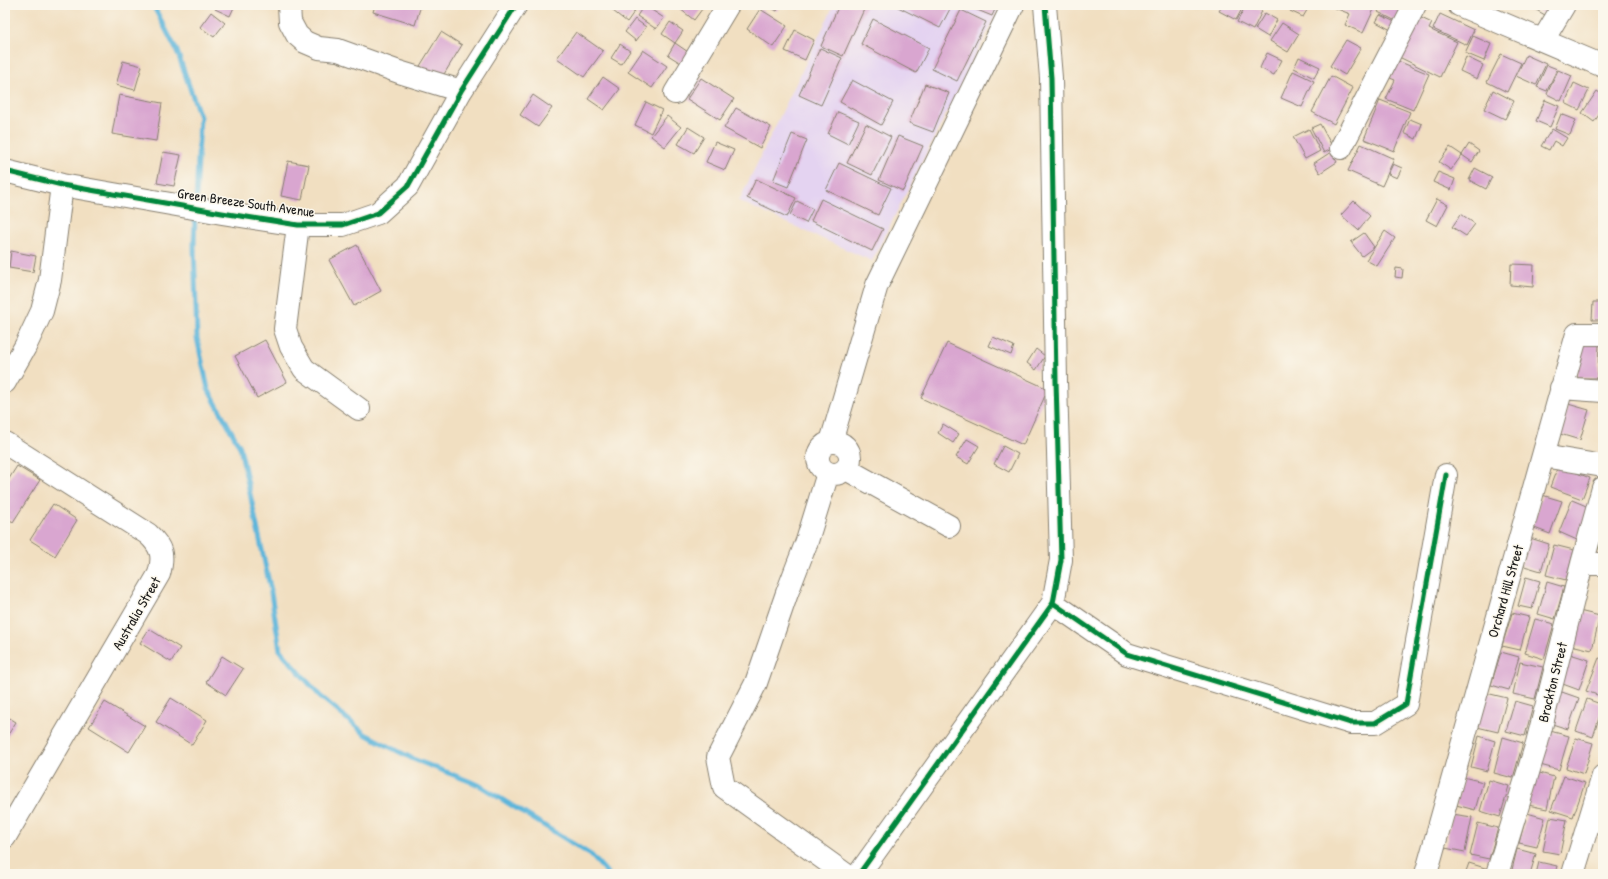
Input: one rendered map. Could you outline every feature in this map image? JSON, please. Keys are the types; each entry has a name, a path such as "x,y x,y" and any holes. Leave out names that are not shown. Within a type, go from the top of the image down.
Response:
{"street":[{"path":"289,5 290,22 297,34 305,42 319,48 338,50 399,72 461,91"},
{"name":"Green Breeze South Avenue","path":"5,170 62,185 222,213 298,225 343,225 378,213 408,186 461,91 516,5"},
{"path":"675,93 728,5"},
{"path":"845,874 724,787 718,757 756,684 787,593 807,541 837,471 849,463 848,451 844,446 831,442 877,285 1013,5"},
{"path":"859,874 1053,603 1061,560 1056,381 1051,78 1044,5"},
{"path":"1341,148 1415,5"},
{"path":"1459,5 1603,66"},
{"path":"1543,40 1564,5"},
{"path":"5,382 25,347 42,311 50,280 62,185"},
{"path":"298,225 285,329 291,347 304,369 359,409"},
{"name":"Orchard Hill Street","path":"1426,874 1577,334 1603,334"},
{"path":"1561,388 1603,392"},
{"name":"Australia Street","path":"5,443 148,534 161,550 163,561 159,574 5,837"},
{"path":"1543,456 1603,466"},
{"path":"837,471 949,526"},
{"path":"1053,603 1127,654 1351,723 1375,723 1406,704 1446,475"},
{"name":"Brockton Street","path":"1497,874 1592,564 1603,488"},
{"path":"1572,874 1601,790"}],"shaded area":[{"path":"834,5 1001,5 872,261 739,201"}],"green space":[{"path":"1603,522 1603,551 1597,551"}],"building":[{"path":"217,5 235,5 230,16 215,9"},
{"path":"375,5 421,5 415,25 373,12"},
{"path":"617,5 639,5 627,22 613,11"},
{"path":"644,5 664,18 656,29 637,16"},
{"path":"675,5 705,5 694,20"},
{"path":"766,5 780,5 777,11"},
{"path":"839,5 866,5 843,56 821,46"},
{"path":"894,5 952,5 940,28"},
{"path":"965,5 997,5 992,16"},
{"path":"1223,5 1244,5 1236,20 1219,11"},
{"path":"1246,5 1251,5 1262,11 1253,30 1237,22"},
{"path":"1293,5 1310,5 1303,17 1290,11"},
{"path":"1336,5 1376,5 1363,33 1345,25 1350,14 1335,8"},
{"path":"1382,5 1403,5 1396,21 1378,12"},
{"path":"1523,5 1560,5 1552,19 1531,7 1530,9"},
{"path":"760,9 787,26 773,47 747,29"},
{"path":"961,10 986,22 957,81 932,69"},
{"path":"211,12 225,23 214,37 200,27"},
{"path":"1265,13 1277,20 1268,37 1255,29"},
{"path":"1440,14 1474,30 1467,45 1433,29"},
{"path":"1380,15 1395,22 1391,30 1376,22"},
{"path":"1419,17 1432,23 1429,29 1457,42 1440,77 1399,57"},
{"path":"635,19 646,27 636,41 625,32"},
{"path":"873,19 929,48 916,73 861,44"},
{"path":"670,22 683,31 675,43 662,34"},
{"path":"1282,23 1299,34 1288,52 1270,41"},
{"path":"795,30 814,40 805,60 785,51"},
{"path":"441,32 462,45 441,79 420,66"},
{"path":"576,32 603,51 584,77 557,58"},
{"path":"1473,36 1491,44 1484,61 1465,53"},
{"path":"1346,40 1361,48 1345,75 1330,66"},
{"path":"675,43 691,54 684,65 668,55"},
{"path":"620,44 630,51 621,64 611,58"},
{"path":"820,48 842,58 821,105 799,95"},
{"path":"643,50 667,66 652,88 628,72"},
{"path":"1267,53 1282,60 1274,75 1260,68"},
{"path":"1501,54 1521,63 1507,92 1487,82"},
{"path":"1526,55 1546,64 1536,85 1516,76"},
{"path":"1299,57 1320,67 1314,78 1294,68"},
{"path":"1466,57 1483,65 1477,79 1460,71"},
{"path":"123,61 142,66 135,90 116,85"},
{"path":"1398,61 1429,74 1413,110 1386,99 1395,80 1390,78"},
{"path":"1547,65 1557,69 1547,91 1537,87"},
{"path":"1558,70 1572,76 1561,101 1547,94"},
{"path":"1293,71 1314,81 1302,107 1281,98"},
{"path":"1331,76 1353,88 1334,124 1312,112"},
{"path":"603,77 620,89 604,110 588,99"},
{"path":"701,78 734,99 720,120 687,99"},
{"path":"852,80 893,102 881,125 840,102"},
{"path":"1574,83 1589,90 1579,110 1565,103"},
{"path":"925,84 949,93 933,132 909,123"},
{"path":"1493,90 1514,101 1505,119 1484,109"},
{"path":"1597,91 1603,95 1603,109 1594,122 1582,113"},
{"path":"119,95 162,103 156,141 112,134"},
{"path":"533,95 552,108 538,127 520,115"},
{"path":"1380,100 1410,112 1394,151 1364,139"},
{"path":"1545,100 1559,106 1550,127 1536,121"},
{"path":"646,102 662,110 651,133 635,125"},
{"path":"736,108 771,127 760,148 724,128"},
{"path":"838,112 859,121 848,144 828,134"},
{"path":"1561,114 1576,120 1570,135 1555,129"},
{"path":"667,116 681,127 665,147 651,136"},
{"path":"1410,119 1422,124 1416,139 1404,133"},
{"path":"866,124 891,137 872,175 847,163"},
{"path":"1320,124 1333,148 1324,153 1311,128"},
{"path":"688,127 704,137 694,153 678,144"},
{"path":"1309,129 1320,151 1305,159 1293,137"},
{"path":"1552,129 1567,138 1562,146 1554,141 1549,150 1541,146"},
{"path":"792,134 807,140 788,187 773,181"},
{"path":"898,136 923,146 903,191 879,180"},
{"path":"715,142 734,150 725,170 706,162"},
{"path":"1361,144 1394,159 1382,186 1348,171"},
{"path":"1469,144 1479,151 1472,162 1462,155"},
{"path":"1450,147 1462,155 1451,170 1439,162"},
{"path":"163,152 181,155 174,186 157,183"},
{"path":"1331,152 1337,162 1320,173 1314,163"},
{"path":"288,161 309,165 302,200 281,196"},
{"path":"839,163 891,188 878,215 826,190"},
{"path":"1393,164 1402,168 1397,178 1388,174"},
{"path":"1475,168 1492,177 1486,189 1469,180"},
{"path":"1438,172 1455,179 1451,190 1433,182"},
{"path":"756,179 796,198 787,217 747,198"},
{"path":"821,199 883,229 872,251 811,221"},
{"path":"1437,199 1448,205 1437,226 1426,220"},
{"path":"797,201 813,209 806,223 790,215"},
{"path":"1354,201 1370,216 1358,230 1341,215"},
{"path":"1461,214 1475,224 1466,236 1452,227"},
{"path":"1385,231 1395,238 1377,266 1366,260"},
{"path":"1364,233 1374,247 1362,256 1351,242"},
{"path":"357,245 381,291 354,306 329,260"},
{"path":"11,251 36,256 33,272 9,268"},
{"path":"1511,264 1534,265 1533,287 1510,285"},
{"path":"1396,268 1403,269 1402,278 1395,277"},
{"path":"1593,302 1603,302 1603,320 1592,320"},
{"path":"993,337 1014,346 1011,355 989,346"},
{"path":"265,340 287,382 257,398 235,356"},
{"path":"947,343 1048,389 1023,445 921,398"},
{"path":"1578,343 1599,343 1598,378 1577,378"},
{"path":"1036,349 1045,356 1036,370 1027,363"},
{"path":"1568,404 1589,410 1580,440 1560,434"},
{"path":"943,424 959,434 953,443 938,433"},
{"path":"967,439 979,446 968,464 956,457"},
{"path":"1003,446 1018,454 1009,472 994,464"},
{"path":"17,466 40,480 13,522 5,517 5,485"},
{"path":"1558,466 1590,478 1582,499 1550,487"},
{"path":"1542,495 1562,501 1550,534 1532,527"},
{"path":"1572,500 1591,508 1577,540 1559,532"},
{"path":"53,504 77,520 55,556 30,540"},
{"path":"1530,538 1549,544 1541,571 1521,565"},
{"path":"1554,545 1574,550 1566,580 1546,575"},
{"path":"1526,577 1540,581 1532,609 1518,606"},
{"path":"1547,582 1564,587 1555,619 1538,614"},
{"path":"1579,611 1600,616 1592,650 1571,645"},
{"path":"1512,613 1529,617 1520,650 1502,646"},
{"path":"1535,619 1554,624 1544,659 1525,653"},
{"path":"149,629 180,648 171,662 140,643"},
{"path":"1501,652 1519,657 1509,690 1491,685"},
{"path":"1570,654 1589,660 1579,690 1560,683"},
{"path":"222,656 243,669 226,695 206,682"},
{"path":"1599,658 1603,659 1603,697 1586,691"},
{"path":"1520,662 1543,667 1535,699 1513,694"},
{"path":"1559,691 1579,698 1568,729 1549,723"},
{"path":"1486,693 1507,698 1498,732 1477,727"},
{"path":"171,698 207,720 192,745 156,722"},
{"path":"1587,699 1603,705 1593,737 1576,731"},
{"path":"1515,701 1533,706 1525,736 1506,731"},
{"path":"105,702 145,726 129,752 89,727"},
{"path":"8,717 16,722 6,738 5,722"},
{"path":"1550,731 1569,736 1559,770 1540,765"},
{"path":"1479,736 1495,741 1487,771 1471,767"},
{"path":"1503,737 1523,743 1513,778 1494,773"},
{"path":"1576,738 1593,743 1584,774 1566,768"},
{"path":"1536,772 1554,777 1547,809 1528,805"},
{"path":"1564,776 1585,783 1573,817 1551,810"},
{"path":"1463,777 1483,782 1475,810 1456,805"},
{"path":"1489,780 1509,786 1500,817 1480,811"},
{"path":"1527,813 1545,818 1537,847 1519,843"},
{"path":"1452,814 1472,817 1465,852 1445,848"},
{"path":"1550,817 1567,820 1560,854 1543,851"},
{"path":"1478,823 1498,828 1489,859 1470,855"},
{"path":"1517,849 1536,854 1530,874 1511,874"},
{"path":"1539,862 1557,866 1555,874 1536,874"},
{"path":"1469,863 1488,869 1486,874 1465,874"}],"waterway":[{"path":"153,5 177,51 200,117 196,202"},
{"path":"195,214 194,246 197,338 208,389 240,447 270,587 280,650 320,696 365,734 413,759 479,785 591,855 608,874"}],"cycle path":[{"path":"5,171 62,185 222,213 298,225 343,225 378,213 408,186 461,91 516,5"},
{"path":"859,874 1053,603 1061,560 1056,381 1051,78 1045,5"},
{"path":"1053,603 1127,654 1351,723 1375,723 1406,704 1446,475"}]}
